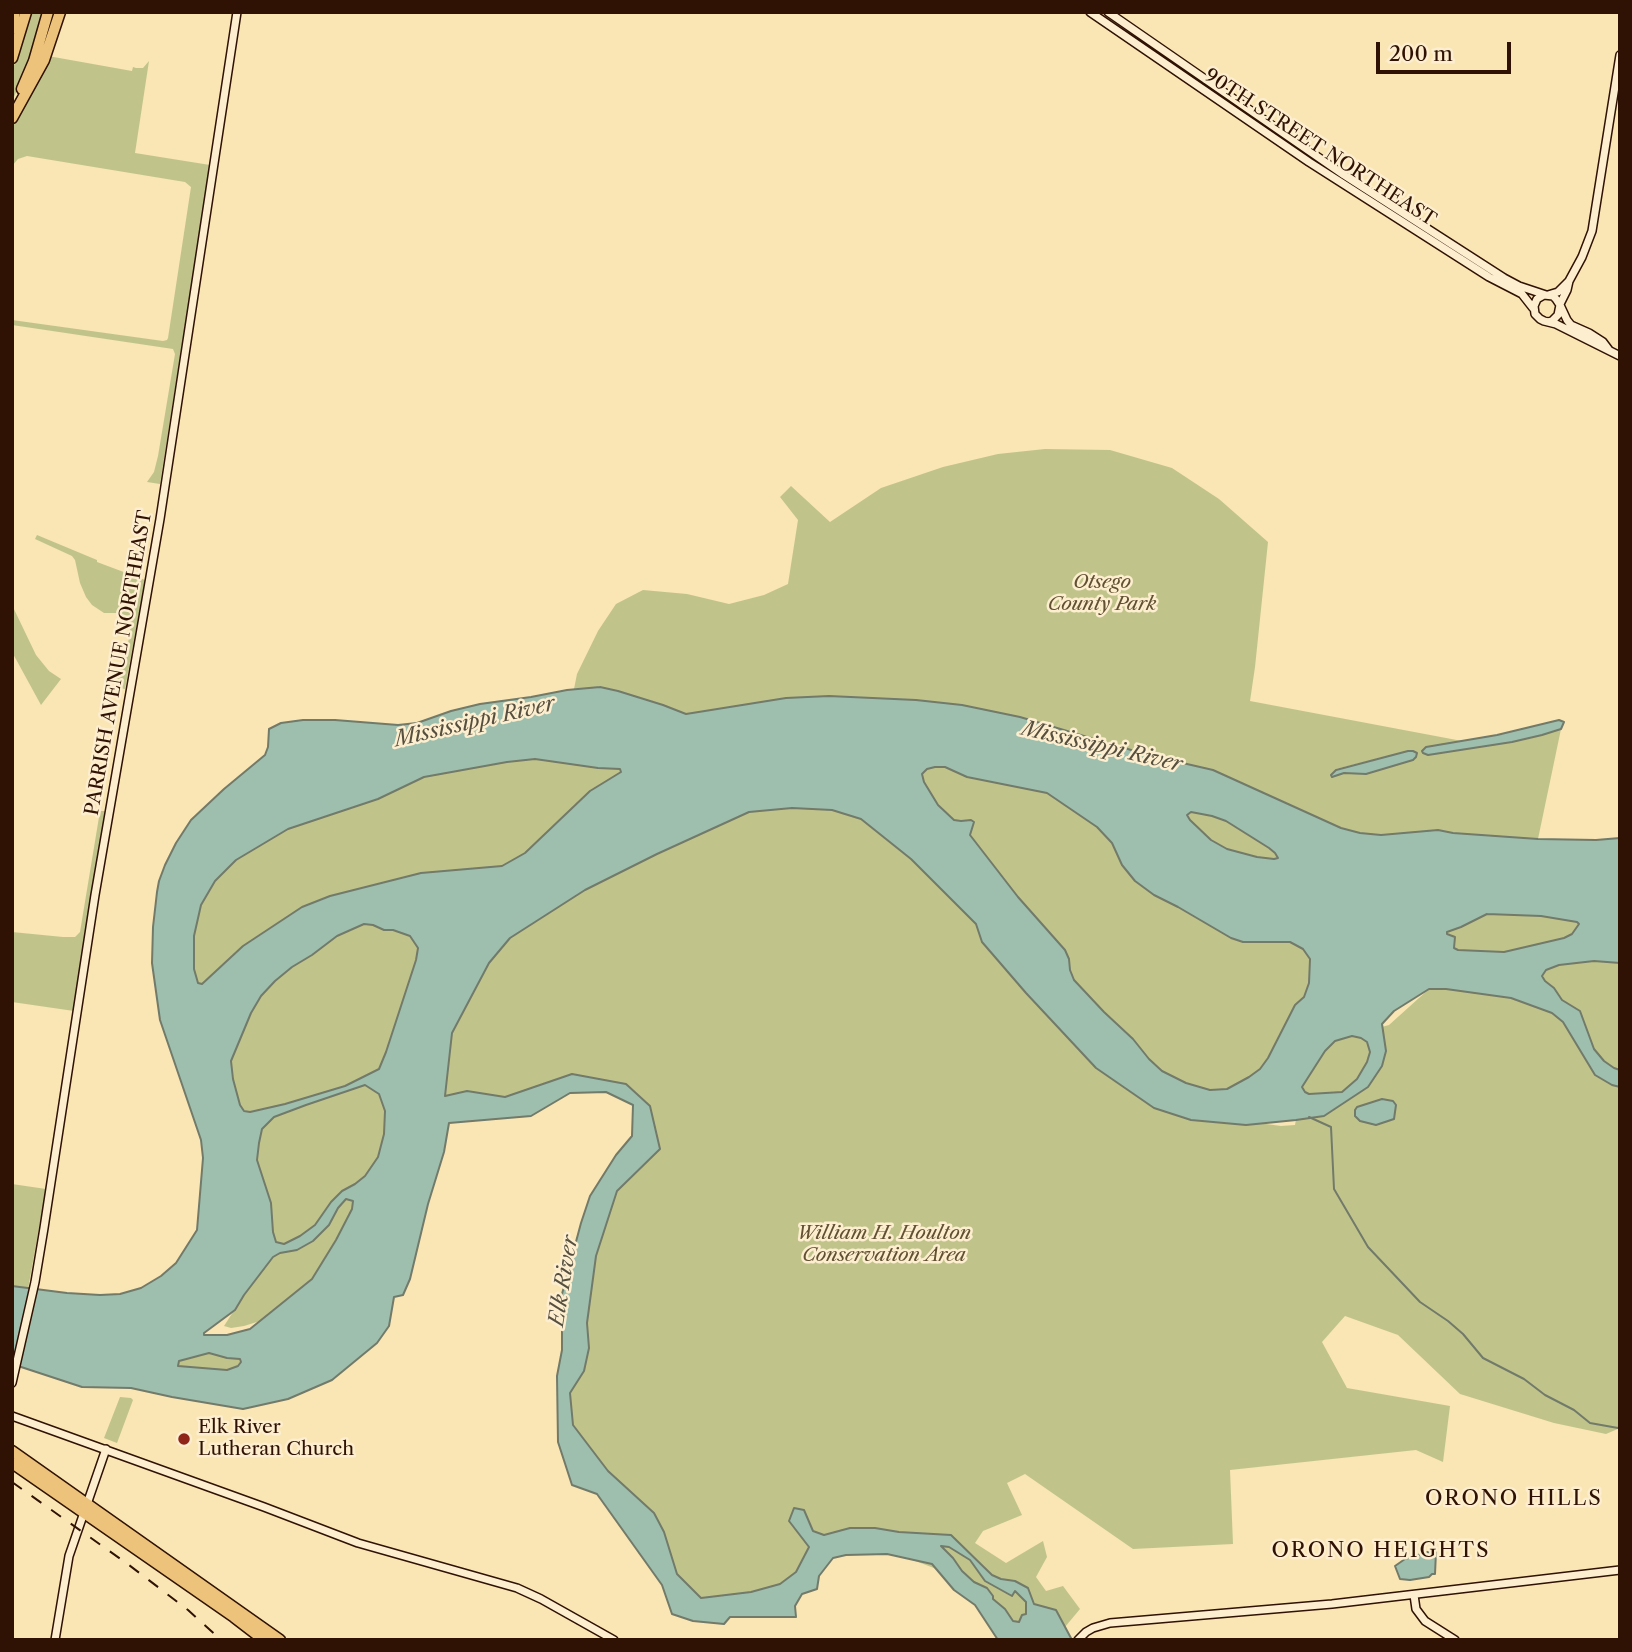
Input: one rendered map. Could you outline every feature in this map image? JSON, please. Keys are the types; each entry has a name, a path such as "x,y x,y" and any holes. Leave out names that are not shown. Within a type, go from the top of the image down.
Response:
{"highway":[{"path":"12,29 15,12"},
{"path":"12,58 26,12"},
{"path":"12,109 34,61 48,12"},
{"path":"12,118 44,60 60,12"},
{"path":"12,1451 264,1640"},
{"path":"12,1463 86,1509 280,1640"}],"main road":[{"name":"PARRISH AVENUE NORTHEAST","path":"13,1379 35,1282 96,895 153,559 237,12"},
{"name":"90TH STREET NORTHEAST","path":"1090,12 1309,162 1489,277 1522,294 1534,308"},
{"name":"90TH STREET NORTHEAST","path":"1108,12 1344,176 1504,278 1547,295"},
{"path":"1123,35 1135,30"},
{"path":"1135,43 1147,38"},
{"path":"1548,322 1558,315 1569,281 1592,230 1620,55"},
{"path":"1569,281 1558,292 1537,299 1534,308 1537,317 1620,356"},
{"path":"1547,295 1556,299 1568,322 1603,342 1609,350"},
{"path":"12,1410 17,1417 358,1544 517,1588 614,1640"},
{"path":"55,1640 69,1556 106,1449"},
{"path":"1078,1640 1093,1628 1110,1623 1414,1595 1620,1570"},
{"path":"1414,1595 1416,1609 1425,1622 1455,1640"}],"green space":[{"path":"30,12 43,12 33,51 12,102 12,71"},
{"path":"48,56 132,71 133,67 143,68 149,61 135,153 210,165 160,484 147,482 154,472 158,456 175,354 173,349 12,325 12,320 167,340 191,187 185,182 27,156 18,159 12,166 12,126"},
{"name":"Otsego County Park","path":"1045,449 1110,450 1172,468 1219,499 1268,542 1250,701 1462,741 1426,747 1428,755 1512,742 1561,729 1538,839 1438,830 1381,835 1360,833 1341,828 1213,770 1148,755 1020,717 962,705 829,696 786,698 686,714 600,687 574,689 577,674 598,631 616,604 643,590 687,594 729,604 764,595 788,584 798,520 780,497 791,486 830,522 881,488 943,467 998,454","holes":["1408,751 1366,774 1344,773 1332,777 1336,769"]},
{"path":"37,535 145,580 125,689 114,687 127,650 131,624 120,613 104,613 92,605 80,583 72,556 35,539"},
{"path":"12,605 36,655 49,671 61,679 41,705 12,652"},
{"path":"535,759 620,769 621,772 590,791 525,853 502,866 461,870 330,896 302,907 243,946 202,984 198,984 194,969 194,936 201,905 215,881 236,860 288,829 378,799 424,777"},
{"path":"935,767 945,767 967,777 1047,793 1097,827 1112,843 1122,865 1135,881 1154,895 1231,938 1243,942 1290,942 1303,949 1310,959 1309,983 1304,997 1294,1006 1260,1069 1227,1089 1210,1090 1186,1083 1162,1071 1149,1059 1133,1039 1074,980 1067,954 970,835 973,825 971,820 954,820 938,805 923,782 922,774"},
{"name":"William H. Houlton Conservation Area","path":"792,808 832,810 861,819 911,859 976,924 981,939 1191,1120 1246,1125 1295,1125 1302,1087 1325,1051 1341,1038 1389,1025 1429,989 1544,979 1542,976 1546,970 1559,965 1594,961 1620,963 1620,1428 1606,1434 1554,1423 1460,1394 1398,1335 1345,1316 1322,1342 1347,1388 1450,1406 1443,1462 1416,1450 1230,1470 1233,1544 1133,1549 1025,1474 1007,1483 1022,1515 983,1531 975,1543 1006,1563 1043,1541 1047,1557 1036,1577 1046,1591 1063,1586 1080,1609 1065,1627 1056,1610 1034,1604 1015,1581 992,1575 970,1553 970,1560 985,1581 1012,1596 1014,1591 1026,1602 1026,1614 1019,1623 1013,1621 987,1588 974,1582 960,1569 955,1576 873,1545 832,1543 793,1587 683,1605 618,1480 573,1425 561,1393 591,1223 641,1132 636,1102 606,1089 566,1082 515,1099 444,1096 448,1058 452,1033 489,963 510,938 585,890 657,854 749,812"},
{"path":"100,811 106,811 74,1011 12,1002 12,932 75,937 80,932"},
{"path":"1191,812 1226,821 1269,848 1278,858 1257,857 1227,849 1211,840 1190,820 1187,815"},
{"path":"1487,914 1541,916 1579,924 1572,934 1564,938 1504,952 1454,948 1452,935 1447,932"},
{"path":"364,924 410,935 418,948 379,1069 345,1086 285,1104 250,1112 244,1110 240,1106 231,1061 261,996 292,967 337,936"},
{"path":"365,1085 379,1094 385,1111 384,1134 378,1157 365,1176 331,1202 315,1225 284,1244 276,1242 271,1203 257,1160 262,1129 274,1117"},
{"path":"12,1184 46,1189 28,1289 12,1286"},
{"path":"347,1199 353,1201 352,1209 312,1279 260,1321 231,1328 224,1326 273,1257 297,1250 329,1225 338,1208"},
{"path":"209,1353 240,1359 241,1363 227,1370 178,1366 179,1361"},
{"path":"120,1397 133,1400 117,1443 104,1438"}],"water":[{"name":"Mississippi River","path":"600,687 686,714 786,698 829,696 962,705 1020,717 1148,755 1213,770 1341,828 1360,833 1381,835 1438,830 1538,839 1620,838 1620,963 1594,961 1559,965 1546,970 1542,976 1562,1000 1580,1011 1594,1049 1604,1061 1620,1070 1620,1087 1595,1075 1563,1022 1552,1013 1511,998 1429,989 1394,1011 1382,1024 1386,1051 1382,1066 1368,1087 1324,1116 1246,1125 1191,1120 1154,1108 1096,1068 982,942 976,924 911,859 861,819 832,810 792,808 749,812 585,890 510,938 489,963 452,1033 445,1096 467,1091 505,1097 572,1074 626,1084 650,1106 660,1149 617,1191 596,1256 587,1323 589,1348 584,1371 570,1393 573,1425 608,1471 654,1513 664,1532 677,1574 701,1598 751,1592 780,1584 796,1572 809,1547 789,1521 794,1508 804,1510 813,1531 824,1535 850,1528 875,1528 951,1535 992,1575 1015,1581 1028,1588 1034,1604 1056,1610 1072,1640 998,1640 975,1605 954,1590 932,1564 887,1554 833,1558 819,1576 817,1589 802,1594 795,1606 796,1617 730,1617 724,1624 693,1621 672,1614 662,1585 597,1494 572,1485 558,1442 557,1376 562,1350 562,1294 590,1196 616,1155 632,1136 633,1105 606,1092 570,1093 531,1116 449,1123 444,1152 410,1279 403,1295 394,1297 389,1326 377,1343 332,1380 288,1399 243,1409 131,1388 82,1387 12,1364 12,1286 100,1295 120,1294 141,1288 176,1263 197,1230 203,1158 201,1140 160,1020 152,963 159,881 176,843 191,820 265,755 269,729 281,723 335,720 398,725 417,723 480,704","holes":["535,759 620,769 621,772 590,791 525,853 502,866 421,873 330,896 302,907 243,946 202,984 198,983 194,969 194,936 201,905 215,881 236,860 288,829 378,799 424,777","945,767 967,777 1047,793 1097,827 1112,843 1122,865 1135,881 1154,895 1231,938 1243,942 1290,942 1303,949 1310,959 1309,983 1304,997 1295,1005 1260,1069 1227,1089 1210,1090 1186,1083 1162,1071 1074,980 1065,950 1018,897 970,835 974,822 954,820 938,805 922,774 927,769","1191,812 1226,821 1269,848 1278,858 1257,857 1227,849 1211,840 1187,815","1487,914 1541,916 1579,924 1572,934 1564,938 1504,952 1458,950 1454,948 1455,937 1447,934","364,924 410,936 418,948 379,1069 345,1086 285,1104 244,1111 233,1079 231,1061 261,996 292,967 337,936","1352,1036 1367,1042 1370,1052 1357,1079 1342,1092 1309,1094 1302,1087 1325,1051 1335,1041","365,1085 379,1094 385,1111 384,1134 378,1157 365,1176 342,1191 315,1225 284,1244 276,1242 271,1203 257,1160 262,1129 274,1117","346,1199 353,1201 352,1209 336,1240 312,1279 250,1329 227,1335 204,1335 235,1310 273,1257 297,1250 313,1241 329,1225","209,1353 240,1359 238,1366 227,1370 178,1366 179,1361","941,1546 949,1547 970,1560 985,1581 1012,1596 1015,1591 1026,1602 1026,1614 1022,1615 1019,1622 1013,1621 987,1588 974,1582"]},
{"path":"1559,720 1564,722 1561,729 1512,742 1428,755 1422,751 1426,747 1497,735"},
{"path":"1408,751 1417,753 1413,760 1366,774 1331,775 1336,770"},
{"path":"1382,1099 1393,1101 1396,1105 1394,1119 1376,1125 1360,1121 1355,1116 1357,1107"},
{"path":"1436,1552 1435,1574 1410,1580 1400,1579 1395,1566 1405,1559"}],"waterway":[{"path":"1309,1117 1331,1127 1334,1189 1368,1247 1420,1302 1463,1334 1483,1358 1524,1379 1590,1423 1618,1428 1620,1426"}],"railway":[{"path":"12,1482 129,1565 188,1610 221,1640"}],"place":[{"name":"Elk River Lutheran Church","path":"184,1439"}],"district":[{"name":"ORONO HILLS","path":"1514,1499"},
{"name":"ORONO HEIGHTS","path":"1381,1551"}],"water label":[{"name":"Elk River","path":"564,1281"}]}
